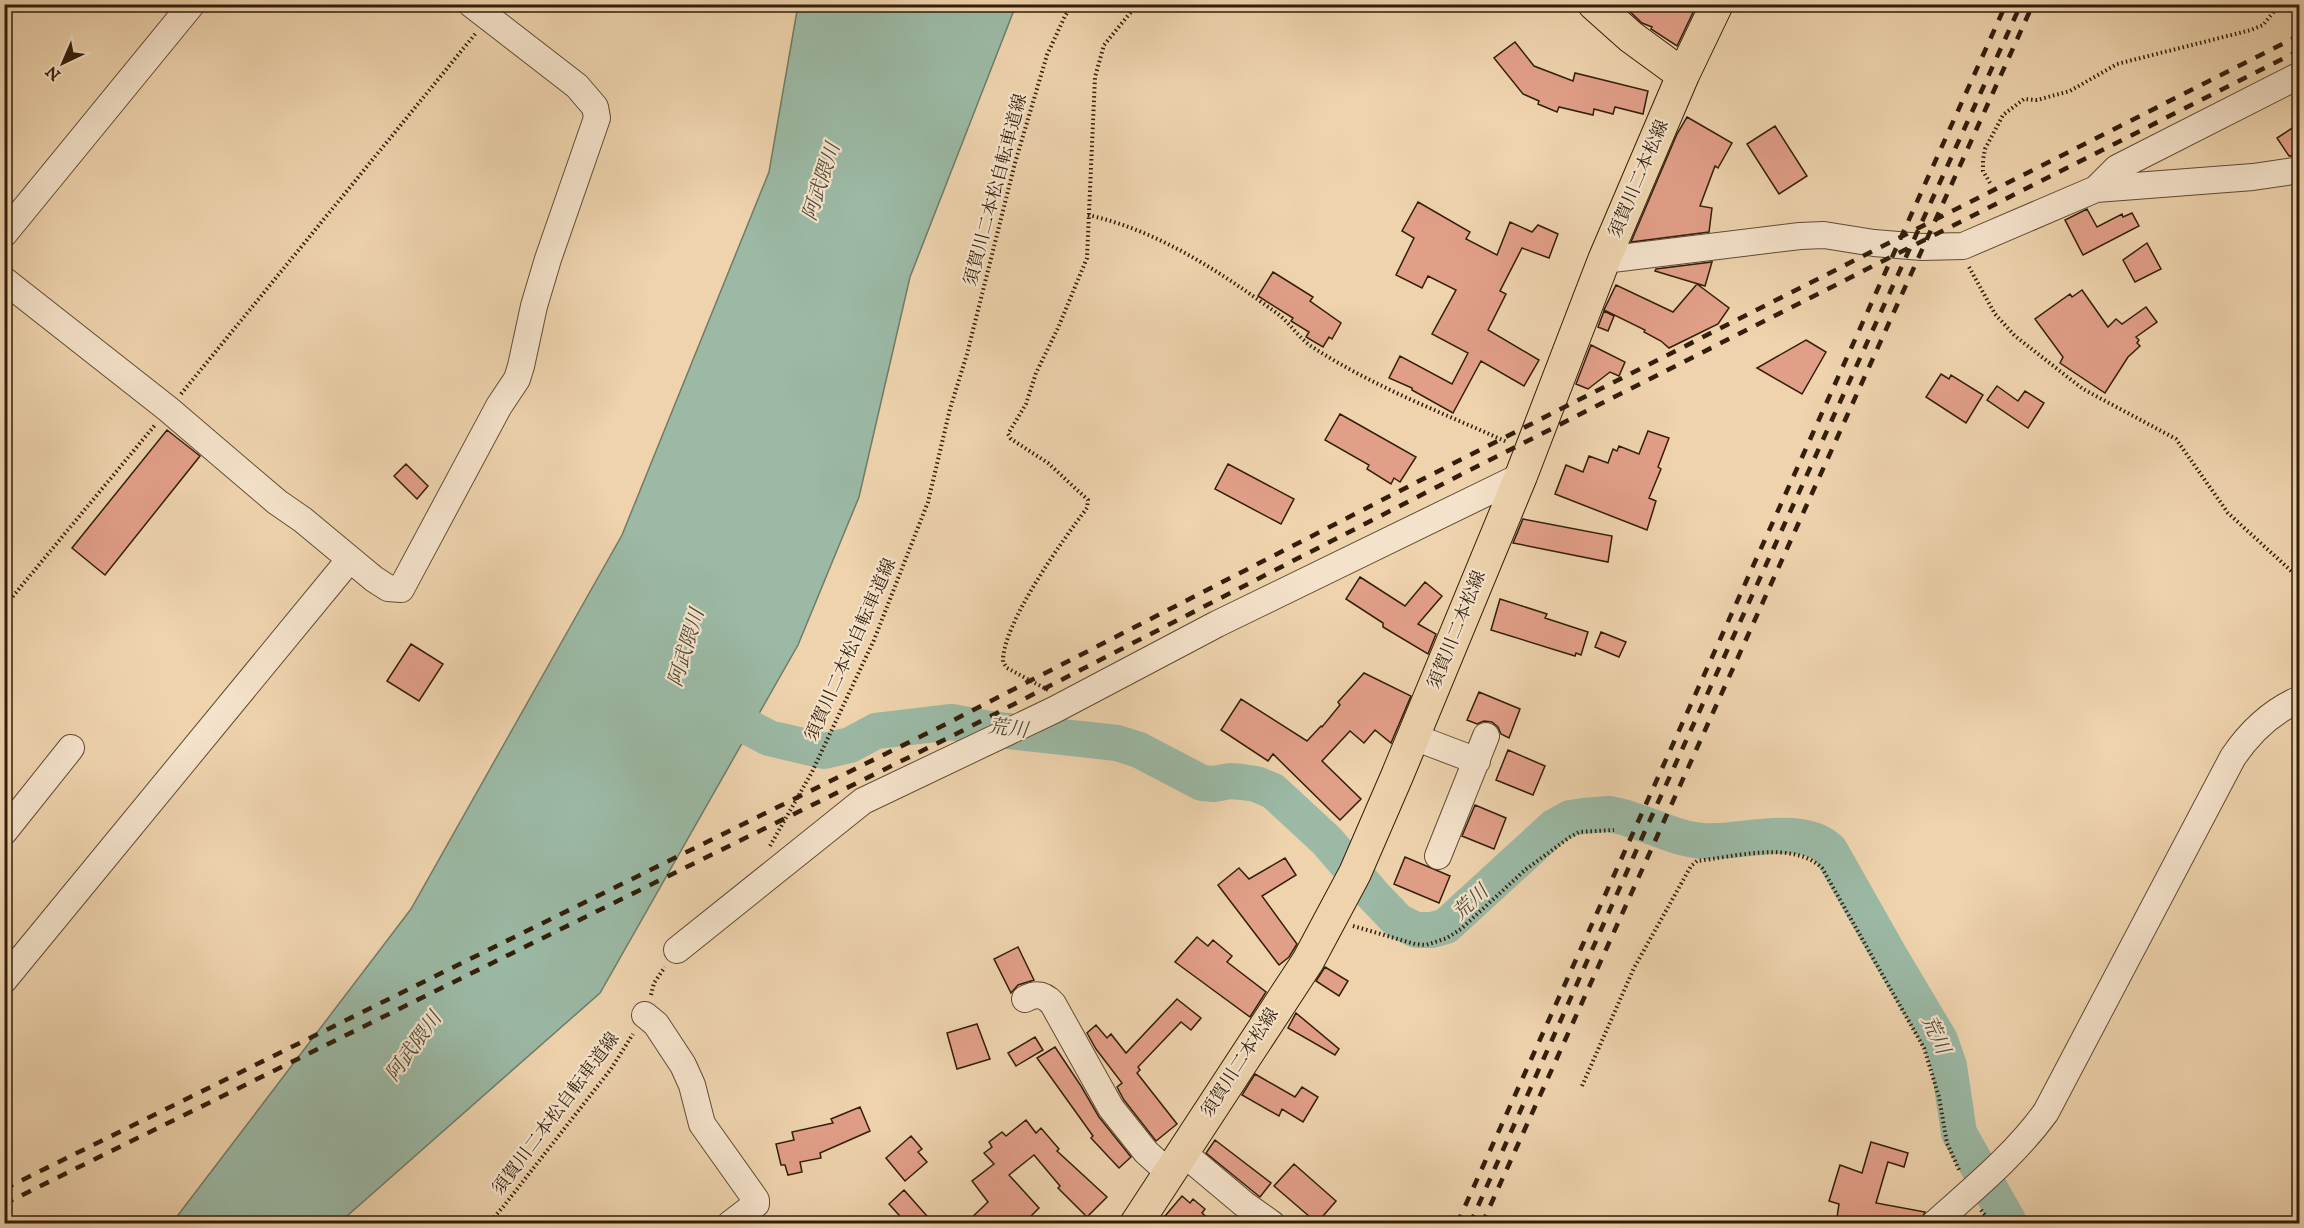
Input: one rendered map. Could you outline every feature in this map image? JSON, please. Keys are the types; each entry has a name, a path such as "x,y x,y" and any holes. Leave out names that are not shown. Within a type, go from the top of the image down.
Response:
{"main road":[{"path":"1594,4 1631,37 1683,75"},
{"name":"須賀川二本松線","path":"1136,1224 1308,961 1354,873 1413,737 1525,465 1604,260 1683,75 1717,4"}],"street":[{"path":"4,234 192,4"},
{"path":"4,280 168,409 277,502 382,586 395,590 401,589 522,366 534,306 548,259 597,118 595,106 577,86 479,11"},
{"path":"2096,189 2117,168 2300,75"},
{"path":"1604,260 1824,235 1874,243 1922,247 1956,246 1977,242 2096,189 2253,177 2300,170"},
{"path":"677,950 863,801 1062,705 1525,465"},
{"path":"4,980 350,559"},
{"path":"1934,1224 2033,1131 2055,1098 2233,757 2263,722 2300,699"},
{"path":"1438,856 1486,736"},
{"path":"1413,737 1476,761"},
{"path":"4,832 71,748"},
{"path":"1024,999 1033,994 1048,999 1074,1040 1111,1108 1146,1152 1175,1162 1272,1224"},
{"path":"645,1015 656,1024 683,1065 692,1085 702,1124 756,1200 756,1204 730,1224"}],"path":[{"name":"須賀川二本松自転車道線","path":"768,848 812,772 874,640 928,502 950,409 967,354 1015,163 1047,54 1073,4"},
{"path":"1990,183 1983,171 1986,148 2003,115 2024,99 2048,98 2070,91 2117,64 2218,39 2263,25 2280,4"},
{"path":"4,607 293,254 400,128 479,11"},
{"path":"1062,705 1040,684 1007,668 1003,658 1011,629 1020,611 1053,557 1088,508 1089,503 1048,463 1011,439 1008,434 1023,410 1036,373 1083,268 1088,249 1095,77 1104,45 1131,12"},
{"path":"1088,215 1138,230 1199,260 1280,315 1307,343 1525,465"},
{"path":"1956,246 1995,314 2015,336 2083,389 2176,439 2228,513 2300,579"},
{"path":"1331,916 1356,928 1415,944 1446,939 1525,870 1569,837 1580,832 1614,830"},
{"path":"1582,1086 1634,968 1691,866 1697,861 1759,853 1801,854 1814,860 1827,876 1924,1048 1939,1097 1947,1143 1962,1176 1960,1192 1966,1195"},
{"name":"須賀川二本松自転車道線","path":"488,1224 611,1069 645,1015 654,982 677,950"}],"water":[{"name":"阿武隈川","path":"798,5 1016,5 910,277 859,497 798,645 600,993 339,1223 172,1223 411,909 622,535 769,172"}],"building":[{"path":"1622,4 1697,4 1677,46 1651,29 1652,27 1642,23"},
{"path":"1515,42 1534,66 1573,81 1575,73 1648,91 1643,114 1615,107 1613,114 1594,109 1593,115 1559,107 1557,112 1538,104 1539,101 1523,94 1494,58"},
{"path":"1687,117 1732,143 1718,168 1715,166 1700,206 1712,208 1709,232 1631,242 1677,134"},
{"path":"2300,123 2300,155 2289,156 2277,138"},
{"path":"1775,126 1807,176 1779,194 1747,144"},
{"path":"1418,202 1470,232 1466,239 1497,255 1510,222 1532,232 1538,225 1558,234 1549,258 1522,248 1500,291 1506,294 1488,330 1539,360 1524,386 1481,361 1453,413 1412,388 1389,378 1400,356 1452,384 1468,353 1432,334 1456,290 1428,276 1422,288 1396,275 1414,238 1402,231"},
{"path":"2087,209 2097,227 2122,214 2123,217 2132,213 2139,226 2083,255 2065,220"},
{"path":"2147,243 2161,269 2135,282 2123,260"},
{"path":"1712,262 1705,286 1655,271 1656,269"},
{"path":"1273,272 1313,297 1310,301 1341,323 1332,339 1329,337 1323,347 1306,337 1309,332 1291,321 1293,318 1258,296"},
{"path":"1697,284 1729,308 1718,324 1669,348 1644,332 1645,330 1604,310 1616,285 1673,312"},
{"path":"2082,290 2108,327 2116,319 2122,324 2146,307 2157,322 2136,337 2140,346 2128,357 2105,393 2060,363 2063,357 2035,319 2070,294 2072,297"},
{"path":"1604,311 1614,316 1608,331 1598,327"},
{"path":"1806,340 1826,352 1802,394 1757,368"},
{"path":"1591,345 1625,362 1619,376 1610,372 1588,389 1576,384"},
{"path":"1941,374 1949,379 1951,375 1983,395 1966,423 1926,397"},
{"path":"1997,386 2018,401 2025,391 2044,403 2028,428 1987,400"},
{"path":"1340,414 1416,457 1400,482 1394,478 1391,484 1367,469 1369,465 1325,440"},
{"path":"167,430 200,456 105,575 72,548"},
{"path":"1648,431 1669,438 1658,467 1661,469 1649,498 1656,501 1647,530 1555,494 1566,465 1583,472 1589,456 1608,463 1613,449 1617,451 1619,446 1639,454"},
{"path":"406,464 428,486 417,499 394,476"},
{"path":"1228,464 1294,499 1281,524 1215,489"},
{"path":"1523,519 1612,536 1608,562 1513,543"},
{"path":"1360,577 1405,606 1425,582 1442,596 1418,624 1436,634 1428,654 1383,627 1383,623 1346,599"},
{"path":"1500,599 1547,614 1545,618 1588,632 1581,655 1576,653 1575,656 1491,630"},
{"path":"1601,632 1626,642 1619,657 1595,647"},
{"path":"411,644 443,664 419,701 387,681"},
{"path":"1364,673 1411,696 1391,743 1375,730 1364,743 1350,731 1322,761 1361,799 1340,820 1273,754 1268,761 1221,730 1241,699 1307,741 1322,727 1340,705 1338,702"},
{"path":"1479,692 1520,709 1509,738 1501,734 1492,722 1484,721 1477,724 1467,720"},
{"path":"1508,750 1545,766 1533,795 1496,780"},
{"path":"1475,805 1506,818 1494,849 1462,836"},
{"path":"1405,857 1450,876 1439,903 1394,884"},
{"path":"1285,858 1296,875 1262,896 1297,944 1289,957 1279,965 1218,885 1239,868 1249,879"},
{"path":"1197,937 1208,946 1213,940 1232,956 1227,962 1266,992 1250,1017 1175,962"},
{"path":"1018,947 1034,980 1018,985 1011,993 994,959"},
{"path":"1325,967 1348,981 1339,996 1316,981"},
{"path":"1177,999 1201,1018 1191,1030 1181,1022 1138,1067 1140,1070 1137,1073 1177,1124 1156,1141 1124,1100 1117,1087 1122,1083 1096,1049 1087,1033 1096,1025 1107,1038 1111,1034 1126,1053"},
{"path":"1296,1013 1339,1049 1335,1055 1288,1028"},
{"path":"977,1024 990,1059 957,1069 947,1033"},
{"path":"1035,1037 1043,1050 1016,1066 1008,1053"},
{"path":"1055,1047 1099,1117 1131,1157 1119,1168 1091,1138 1093,1136 1037,1058"},
{"path":"1255,1074 1295,1097 1302,1087 1318,1097 1303,1122 1282,1109 1279,1116 1242,1095"},
{"path":"860,1107 870,1131 820,1153 821,1158 800,1162 802,1172 788,1175 785,1165 781,1165 776,1144 794,1140 792,1132 833,1123 831,1119"},
{"path":"1026,1120 1036,1133 1041,1128 1059,1149 1057,1151 1107,1197 1087,1217 1058,1188 1060,1186 1034,1155 1009,1175 1039,1208 1023,1224 965,1224 988,1202 972,1181 994,1164 984,1153 992,1147 989,1142 1002,1132 1006,1136"},
{"path":"911,1136 922,1149 918,1152 927,1162 905,1181 886,1158"},
{"path":"1215,1140 1271,1183 1260,1197 1206,1153"},
{"path":"1871,1142 1908,1153 1904,1167 1888,1162 1876,1203 1925,1212 1919,1224 1836,1224 1839,1204 1829,1201 1840,1165 1862,1173"},
{"path":"1294,1164 1336,1201 1317,1223 1274,1186"},
{"path":"904,1190 934,1224 907,1224 889,1204"},
{"path":"1182,1196 1190,1203 1193,1199 1205,1209 1202,1213 1214,1224 1172,1224 1165,1216"}],"waterway":[{"name":"荒川","path":"708,706 769,738 824,751 850,745 876,731 952,722 990,729 1117,743 1139,750 1202,783 1214,784 1230,781 1256,784 1273,791 1327,841 1398,921 1416,930 1432,930 1446,926 1554,827 1570,818 1609,814 1692,840 1718,841 1787,836 1803,837 1818,842 1830,850 1940,1040 1949,1066 1959,1133 2010,1224"}],"railway":[{"path":"1457,1224 2006,4"},
{"path":"1470,1224 1645,831 2021,4"},
{"path":"1482,1224 2033,4"},
{"path":"4,1189 946,724 1460,460 2300,35"},
{"path":"4,1204 952,736 1466,472 2300,50"}]}
